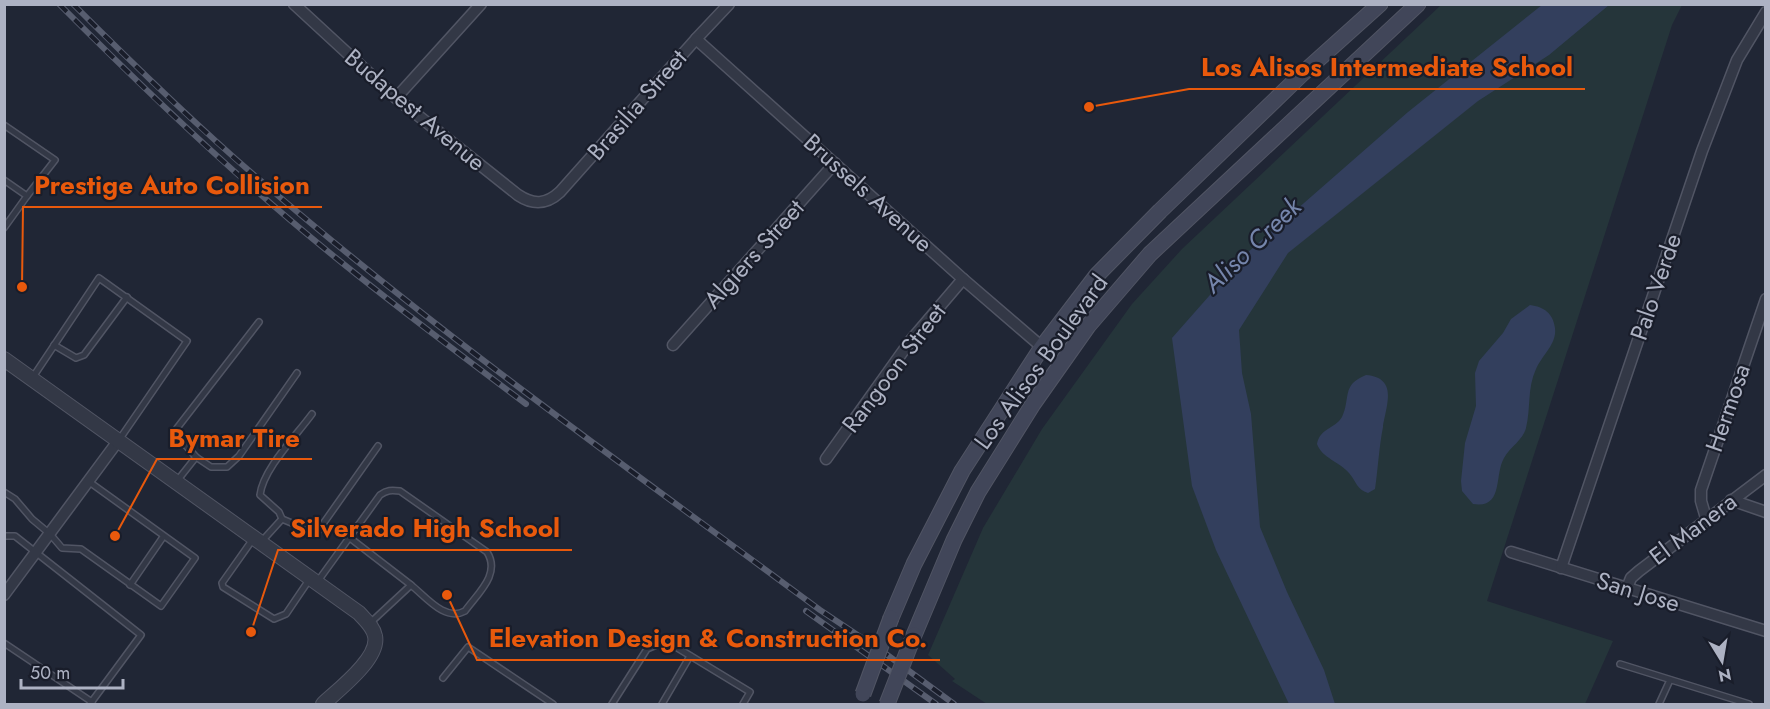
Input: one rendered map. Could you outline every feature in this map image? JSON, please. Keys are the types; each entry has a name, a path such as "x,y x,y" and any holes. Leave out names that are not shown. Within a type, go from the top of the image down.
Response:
{"main road":[{"name":"Los Alisos Boulevard","path":"861,699 914,564 962,471 1042,347 1097,275 1160,211 1302,74 1380,4"},
{"name":"Los Alisos Boulevard","path":"887,705 954,540 978,492 1033,404 1088,326 1150,254 1418,4"}],"street":[{"name":"Budapest Avenue","path":"294,4 396,98 518,195 528,202 543,203"},
{"path":"396,98 481,4"},
{"name":"Brasilia Street","path":"543,203 552,200 560,192 729,4"},
{"name":"Palo Verde","path":"1561,568 1702,151 1737,60 1766,12"},
{"name":"Brussels Avenue","path":"696,39 1042,347"},
{"name":"Algiers Street","path":"673,345 835,163"},
{"name":"Rangoon Street","path":"826,459 911,340 963,279"},
{"name":"Hermosa","path":"1706,518 1701,501 1701,490 1766,298"},
{"path":"4,359 359,613 373,631 374,649 364,665 323,705"},
{"path":"4,595 118,441"},
{"name":"El Manera","path":"1626,588 1631,578 1639,571 1706,518 1766,475"},
{"path":"1731,500 1766,512"},
{"name":"San Jose","path":"1511,552 1766,632"}],"lane":[{"path":"4,125 55,160 4,228"},
{"path":"4,180 27,196"},
{"path":"32,379 99,278 127,297 187,341 118,441"},
{"path":"54,345 76,358 84,355 127,297"},
{"path":"260,322 174,432 196,457 211,467 227,467 239,456 297,373"},
{"path":"312,414 268,472 261,486 260,495 279,512 282,519 310,534 318,531 378,446"},
{"path":"176,482 196,457"},
{"path":"4,492 15,499 62,548 81,549 161,606 195,558 88,481"},
{"path":"282,519 257,540 228,573 222,584 223,587 274,619 286,614 350,538 380,495 386,491 400,491 487,552 492,560 491,575 465,611 452,615 444,612 350,538"},
{"path":"4,536 15,536 36,551 141,635 91,703 4,643"},
{"path":"130,585 163,537"},
{"path":"373,631 411,585"},
{"path":"612,705 647,649 666,641 750,692 743,705"},
{"path":"443,678 468,647 552,705"},
{"path":"662,705 690,656"},
{"path":"1620,664 1749,705"},
{"path":"1659,705 1671,680"}],"shaded area":[{"path":"1441,5 1682,5 1672,25 1487,601 1613,641 1585,704 987,704 952,681 955,679 928,655 983,528 1042,429 1132,304 1182,249"}],"water":[{"path":"1542,5 1609,5 1549,55 1478,101 1288,253 1239,330 1242,373 1251,414 1260,527 1287,592 1324,670 1335,704 1289,704 1216,550 1192,486 1172,338 1247,253 1408,112"},
{"path":"1530,305 1544,309 1550,315 1555,328 1554,339 1533,376 1526,428 1504,458 1494,496 1483,504 1473,504 1462,491 1461,481 1465,443 1476,406 1475,373 1479,361 1503,333 1511,319"},
{"path":"1366,375 1383,381 1388,394 1375,489 1368,493 1359,487 1345,469 1323,453 1317,444 1321,435 1342,417 1353,383"}],"railway":[{"path":"59,4 165,108 275,207 368,283 526,404"},
{"path":"73,4 228,152 413,306 684,510 820,610 886,654 954,704"},
{"path":"806,611 936,704"}],"place":[{"name":"Los Alisos Intermediate School","path":"1089,107"},
{"name":"Prestige Auto Collision","path":"22,287"},
{"name":"Bymar Tire","path":"115,536"},
{"name":"Elevation Design & Construction Co.","path":"447,595"},
{"name":"Silverado High School","path":"251,632"}],"water label":[{"name":"Aliso Creek","path":"1252,245"}]}
